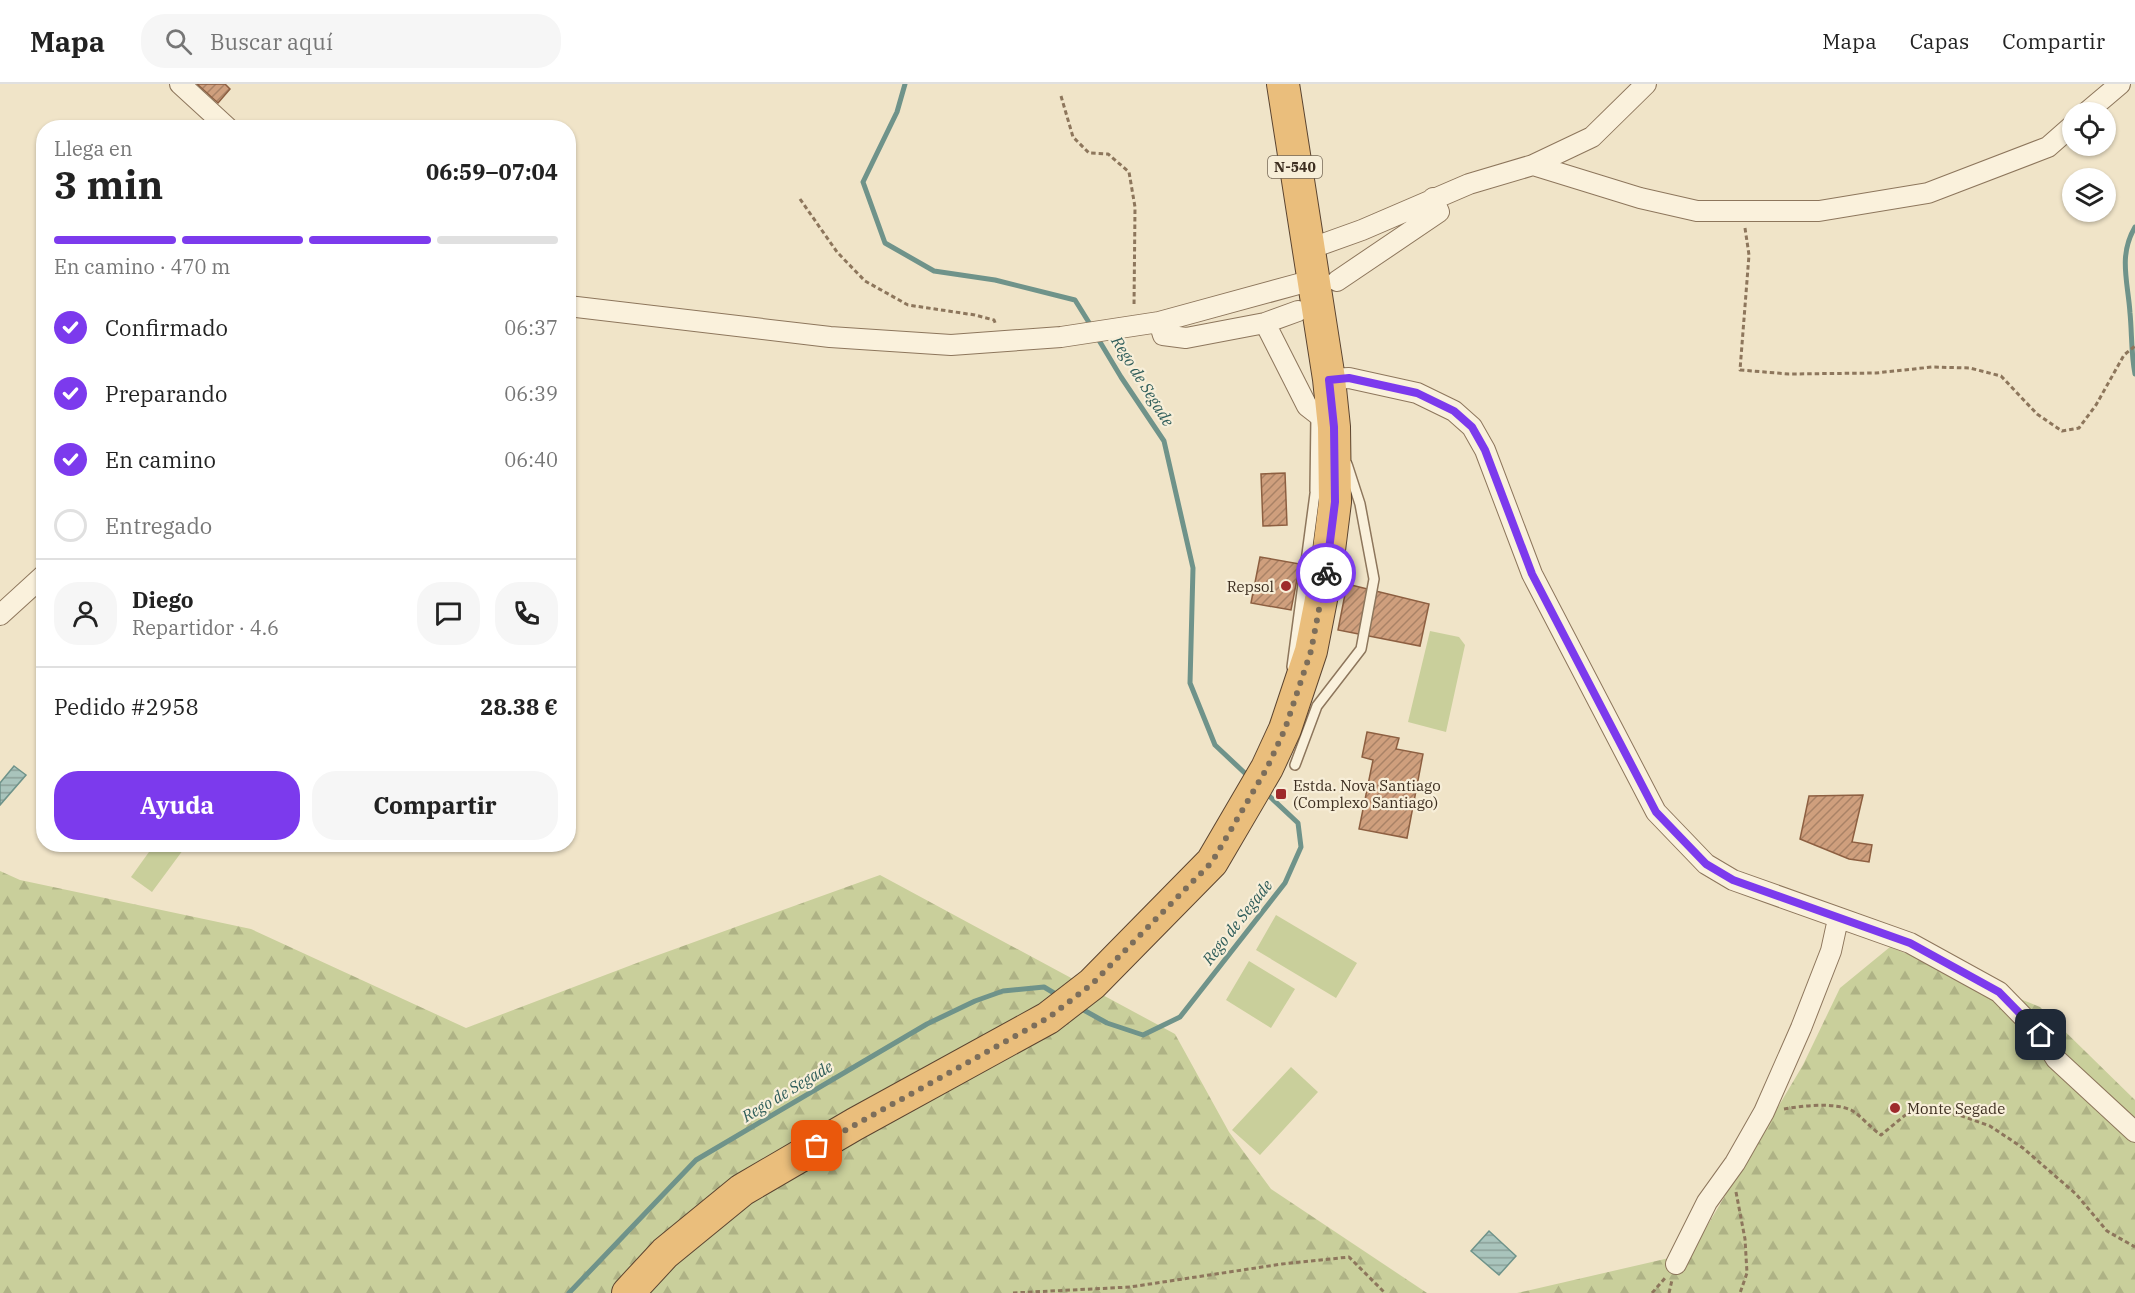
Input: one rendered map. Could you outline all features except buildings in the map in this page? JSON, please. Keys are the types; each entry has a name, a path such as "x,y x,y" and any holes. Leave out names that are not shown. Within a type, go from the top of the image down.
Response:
{"highway":[{"name":"N-540","path":"628,1293 665,1253 742,1190 855,1124 1048,1018 1092,984 1212,862 1267,768 1285,729 1311,651 1326,574 1335,502 1328,431 1329,380 1325,281 1309,249 1282,84"}],"street":[{"path":"180,84 219,120"},
{"path":"1309,249 1362,230 1469,184 1533,165 1592,137 1647,84"},
{"path":"2099,102 2120,84"},
{"path":"1533,165 1640,198 1697,211 1819,211 1928,193 2048,147 2062,135"},
{"path":"576,307 830,338 951,345 1061,337 1159,322 1325,281 1439,212 1433,198"},
{"path":"1159,322 1163,335 1186,338 1265,323 1298,311"},
{"path":"1265,323 1307,406 1328,431"},
{"path":"1329,380 1349,378 1417,393 1454,411 1472,427 1485,450 1532,574 1656,812 1706,864 1733,880 1910,943 1999,992 2041,1035 2056,1059 2135,1132"},
{"path":"0,615 36,582"},
{"path":"1676,1264 1707,1202 1735,1162 1764,1112 1827,962 1838,919"}],"lane":[{"path":"1291,672 1315,494 1328,431"},
{"path":"1315,494 1328,431"},
{"path":"1295,765 1317,706 1361,649 1374,579 1360,504 1328,431"},
{"path":"1285,729 1290,683"}],"path":[{"path":"1060,96 1073,137 1089,153 1108,154 1129,172 1135,207 1134,326"},
{"path":"800,199 837,252 864,281 908,305 994,320 1003,341"},
{"path":"1743,211 1749,255 1740,370 1789,374 1876,373 1932,367 1970,368 2001,376 2037,414 2062,431 2079,428 2096,405 2124,355 2135,346"},
{"path":"1764,1112 1816,1105 1852,1110 1870,1128 1881,1135 1909,1112 1959,1115 1980,1122 2023,1148 2076,1194 2107,1231 2135,1247"},
{"path":"1735,1162 1736,1196 1745,1239 1747,1273 1740,1293"},
{"path":"1013,1293 1130,1287 1282,1264 1349,1257 1386,1293"}],"green space":[{"path":"1430,631 1459,637 1465,645 1446,732 1408,722"},
{"path":"149,852 182,852 152,892 131,877"},
{"path":"0,871 20,880 251,929 466,1028 650,958 880,875 1175,1034 1229,1132 1271,1189 1427,1293 0,1293"},
{"path":"1276,915 1357,963 1336,998 1256,950"},
{"path":"1890,947 2040,1007 2135,1100 2135,1293 1517,1293 1691,1253 1803,1065 1840,988"},
{"path":"1249,961 1295,989 1271,1028 1226,1000"},
{"path":"1291,1067 1318,1092 1260,1155 1232,1130"}],"water":[{"path":"14,766 26,775 0,805 0,783"},
{"path":"1489,1231 1516,1256 1499,1275 1471,1251"}],"waterway":[{"name":"Rego de Segade","path":"905,84 897,112 863,182 885,243 934,271 995,280 1075,300 1093,329"},
{"path":"2135,227 2125,259 2135,374"},
{"name":"Rego de Segade","path":"1097,337 1164,441 1193,568 1190,683 1215,745 1249,777"},
{"name":"Rego de Segade","path":"1080,1008 1107,1023 1143,1035 1180,1017 1285,883 1301,847 1298,823 1265,792"},
{"name":"Rego de Segade","path":"569,1293 696,1160 927,1024 975,1001 1003,991 1044,987 1059,996"}],"way so far":[{"path":"817,1146 1048,1018 1092,984 1212,862 1267,768 1285,729 1311,651 1326,573"}],"place":[{"name":"Repsol","path":"1286,586"},
{"name":"Estda. Nova Santiago (Complexo Santiago)","path":"1281,794"},
{"name":"Monte Segade","path":"1895,1108"}],"route":[{"path":"1326,573 1335,502 1334,427 1329,380 1349,378 1417,393 1454,411 1472,427 1485,450 1532,574 1656,812 1681,840 1706,864 1733,880 1910,943 1999,992 2041,1035"}]}
